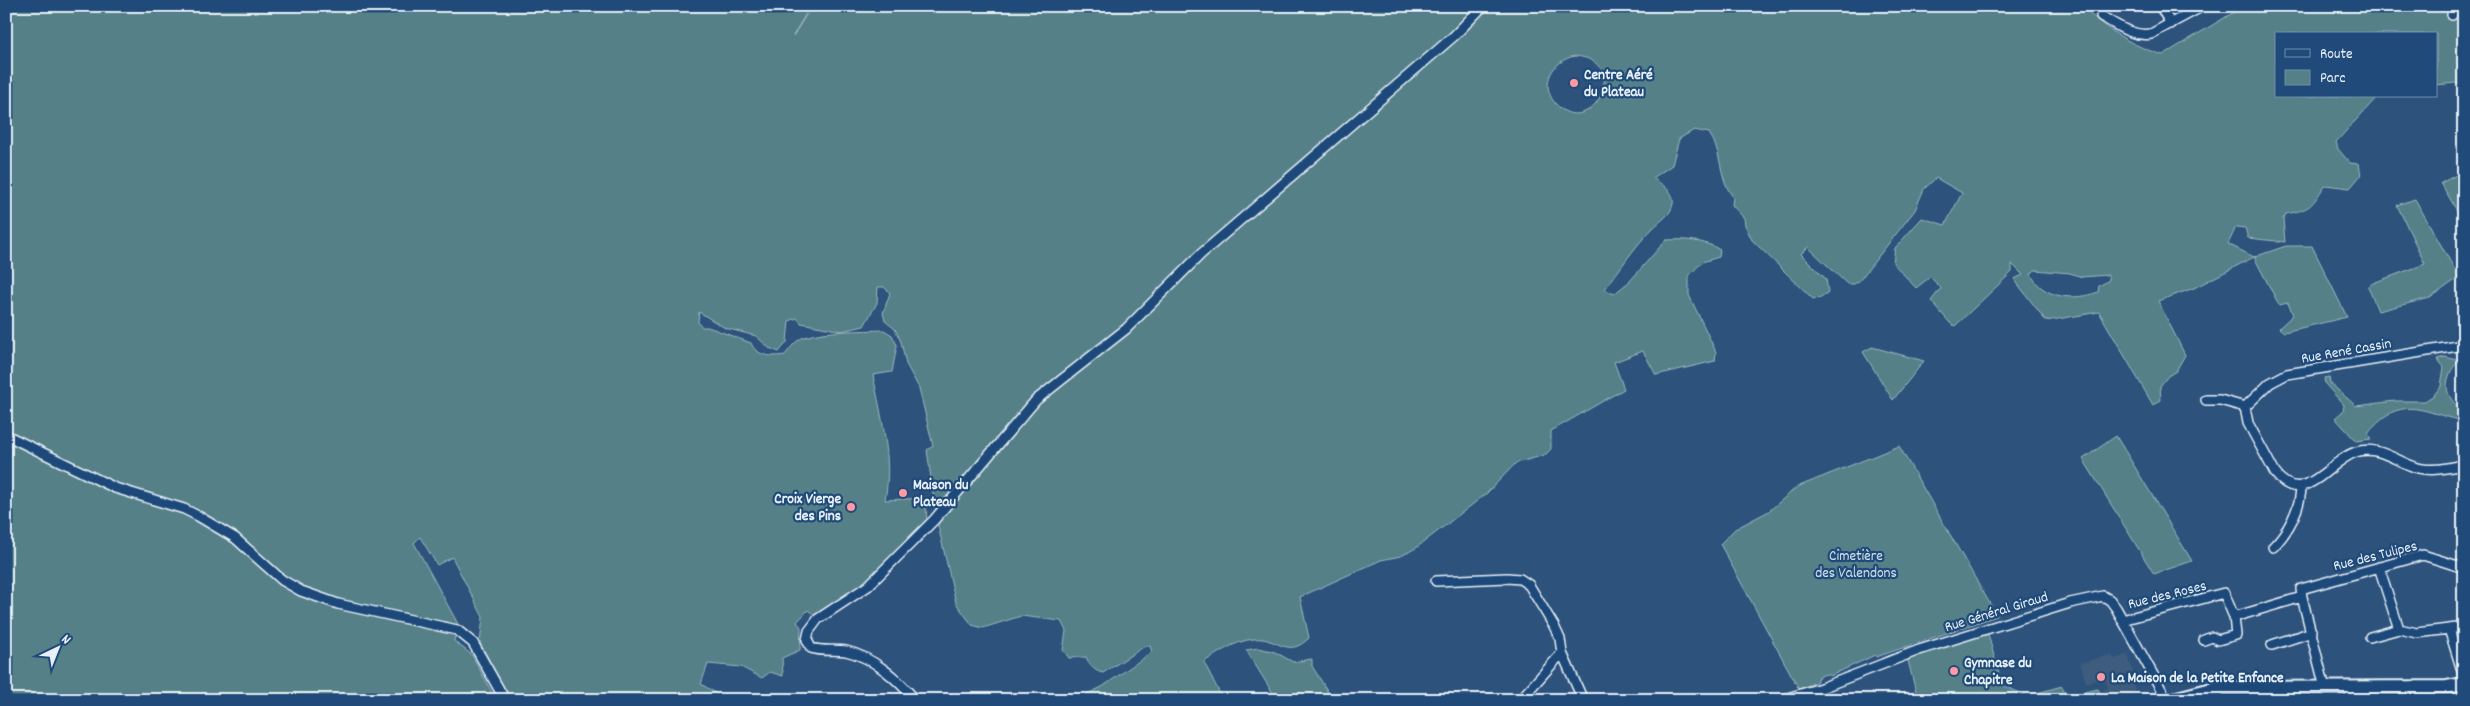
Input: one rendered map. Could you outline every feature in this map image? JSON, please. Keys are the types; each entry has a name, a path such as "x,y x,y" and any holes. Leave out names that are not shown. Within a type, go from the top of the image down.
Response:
{"main road":[{"path":"2175,699 2218,694 2325,688 2447,687 2464,684"}],"street":[{"path":"915,700 902,684 862,656 842,650 815,649 810,646 807,640 809,632 818,619 868,586 934,520 1036,400 1104,348 1144,314 1201,254 1454,36 1483,6"},
{"path":"2160,6 2171,24"},
{"path":"2101,16 2132,33 2143,35 2151,34 2203,6"},
{"name":"Rue René Cassin","path":"2245,407 2270,383 2286,374 2464,345"},
{"path":"2206,400 2220,400 2245,407 2248,423 2275,472 2284,482 2301,486 2316,480 2344,457 2363,451 2384,453 2420,468 2464,464"},
{"path":"6,435 115,488 184,509 198,516 235,538 282,580 301,591 338,604 456,630 473,643 506,700"},
{"path":"2273,548 2285,535 2290,525 2301,492 2301,486"},
{"name":"Rue des Tulipes","path":"2302,598 2301,589 2423,555 2464,568"},
{"path":"2379,567 2399,629"},
{"path":"1436,581 1507,578 1520,579 1529,586 1540,600 1560,639 1562,653 1583,700"},
{"name":"Rue des Roses","path":"2122,620 2224,593 2234,617 2236,635 2218,640 2212,637 2204,640"},
{"name":"Rue Général Giraud","path":"1781,700 1821,688 1919,650 2088,598 2103,596 2110,600 2175,699"},
{"path":"2234,617 2302,598 2325,688"},
{"path":"2370,637 2399,629 2418,634 2464,627"},
{"path":"2449,629 2464,677"},
{"path":"2272,645 2312,632"},
{"path":"1520,700 1562,653"},
{"path":"2349,687 2352,700"}],"shaded area":[{"name":"La Maison de la Petite Enfance","path":"2112,654 2114,659 2128,654 2133,672 2116,677 2119,685 2133,681 2136,691 2130,692 2133,700 2107,699 2104,689 2108,688 2104,678 2086,683 2080,663"},
{"path":"2464,693 2464,700 2363,700 2362,696"}],"green space":[{"path":"6,6 810,6 793,36 812,6 2082,6 2099,22 2120,36 2152,52 2163,55 2244,6 2456,6 2457,16 2464,17 2464,86 2455,83 2438,85 2438,32 2275,32 2275,98 2376,98 2336,142 2338,149 2350,163 2359,164 2361,175 2350,188 2325,185 2310,206 2286,214 2283,219 2285,242 2248,238 2245,228 2236,227 2228,244 2254,257 2194,288 2158,301 2185,355 2176,371 2168,376 2160,386 2161,400 2153,405 2099,312 2046,321 2014,279 2023,275 2012,264 2012,272 1955,326 1950,323 1931,301 1941,288 1930,277 1916,288 1893,263 1895,248 1922,218 1945,225 1962,193 1936,178 1924,189 1915,210 1859,281 1854,284 1847,284 1808,247 1801,254 1826,279 1828,292 1821,298 1813,299 1752,240 1744,218 1732,205 1733,197 1725,182 1717,149 1709,133 1694,130 1679,139 1672,165 1653,178 1672,195 1672,208 1665,218 1640,243 1605,289 1614,294 1630,281 1666,240 1694,241 1708,244 1720,250 1719,257 1702,262 1689,276 1689,295 1716,352 1715,361 1656,375 1643,351 1614,362 1624,389 1551,431 1551,449 1545,455 1516,463 1486,494 1416,548 1401,556 1381,560 1300,597 1309,638 1301,644 1288,647 1262,639 1247,640 1228,648 1204,662 1223,700 1083,700 1087,694 1102,687 1152,652 1150,646 1145,646 1103,673 1093,668 1086,657 1069,658 1063,650 1066,631 1061,621 1021,616 983,628 972,625 956,603 937,521 927,450 933,446 919,388 906,364 901,342 895,329 885,321 883,313 890,293 884,287 878,287 877,303 864,326 842,331 801,323 797,318 789,321 787,342 779,352 769,348 756,336 725,328 699,312 698,322 702,327 708,327 751,343 757,351 765,355 785,355 799,340 813,335 833,332 884,330 892,335 897,345 892,372 873,375 887,453 888,469 885,500 925,498 927,519 871,578 814,615 808,610 797,622 801,627 800,650 782,658 783,676 770,672 762,678 741,667 708,664 701,684 727,700 511,700 480,643 483,617 452,557 437,565 420,537 414,543 458,624 454,641 472,655 496,700 6,700","holes":["1575,56 1593,61 1602,71 1604,84 1600,96 1592,107 1581,113 1568,113 1555,103 1550,96 1548,81 1551,74 1560,62 1567,58","2035,270 2070,273 2082,277 2108,275 2109,280 2099,286 2098,292 2070,297 2060,296 2043,289 2031,274"]},
{"path":"2464,171 2464,223 2441,183"},
{"path":"2415,199 2455,270 2464,265 2464,274 2430,298 2378,311 2368,287 2373,283 2425,264 2397,205"},
{"path":"2286,246 2312,246 2347,317 2284,332 2279,328 2293,315 2288,303 2279,305 2254,257"},
{"path":"1872,347 1924,361 1893,400 1863,352"},
{"path":"2445,357 2461,361 2452,369 2447,384 2450,397 2463,415 2464,421 2411,408 2401,409 2380,420 2370,430 2368,434 2371,439 2356,441 2335,418 2343,411 2344,405 2325,384 2324,378 2329,377 2330,383 2356,406 2395,401 2425,401 2434,395 2441,386 2444,367 2437,359"},
{"path":"2116,436 2192,561 2154,574 2083,459"},
{"name":"Cimetière des Valendons","path":"1899,446 1997,616 1876,657 1875,655 1830,676 1826,674 1818,677 1816,682 1799,689 1720,544 1735,529 1769,511 1797,487"},
{"name":"Gymnase du Chapitre","path":"1988,634 2002,685 2027,696 2062,686 2066,696 2098,689 2104,700 1918,700 1907,657"},
{"path":"1259,648 1275,652 1293,662 1312,659 1312,666 1333,700 1277,700 1246,650"}],"place":[{"name":"Centre Aéré du Plateau","path":"1574,83"},
{"name":"Maison du Plateau","path":"903,493"},
{"name":"Croix Vierge des Pins","path":"851,507"},
{"name":"Gymnase du Chapitre","path":"1954,671"},
{"name":"La Maison de la Petite Enfance","path":"2101,677"}]}
